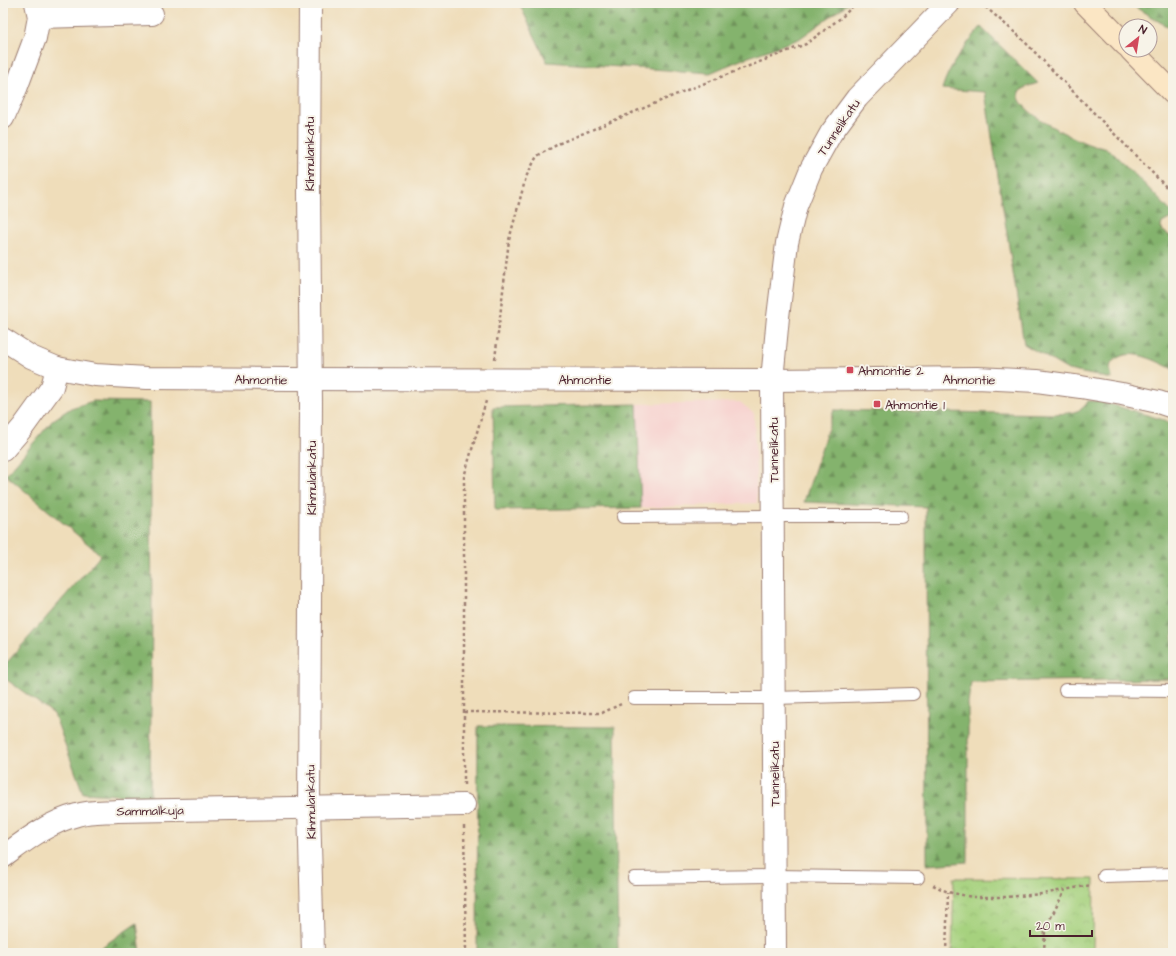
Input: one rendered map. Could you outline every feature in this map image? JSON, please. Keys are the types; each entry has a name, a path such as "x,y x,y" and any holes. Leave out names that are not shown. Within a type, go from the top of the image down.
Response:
{"main road":[{"path":"1085,3 1118,37"},
{"path":"1139,58 1173,93"}],"street":[{"name":"Kihmulankatu","path":"310,3 309,191 311,379 309,807 313,953"},
{"name":"Tunnelikatu","path":"775,953 772,380 787,243 796,206 811,170 831,133 857,98 949,3"},
{"path":"3,118 18,86 34,38 37,10 152,14"},
{"name":"Ahmontie","path":"3,339 31,357 57,368 95,375 147,378 492,380 977,378 1037,381 1081,387 1158,402 1173,408"},
{"path":"3,450 52,386 57,368"},
{"name":"Sammalkuja","path":"3,857 29,838 54,823 78,814 117,811 464,805"}],"lane":[{"path":"623,518 901,516"},
{"path":"1064,690 1173,691"},
{"path":"634,698 774,698 913,694"},
{"path":"1104,876 1173,874"},
{"path":"634,878 774,876 918,878"}],"path":[{"path":"466,953 464,805 464,477 492,380 509,240 526,176 537,156 560,143 687,90 806,44 842,17 856,3"},
{"path":"981,3 1020,37 1173,194"},
{"path":"464,712 602,713 634,698"},
{"path":"918,878 948,892 972,897 1005,897 1042,894 1091,885 1104,876"},
{"path":"1044,953 1045,929 1065,890"},
{"path":"946,953 948,892"}],"shaded area":[{"path":"740,402 754,414 757,503 641,508 637,404"}],"green space":[{"path":"519,3 849,3 799,39 743,59 710,73 547,62"},
{"path":"1131,3 1173,3 1173,30 1158,21 1158,18 1153,18"},
{"path":"981,27 1038,83 1026,87 1019,92 1020,100 1026,108 1035,116 1060,131 1093,146 1105,148 1111,151 1173,214 1173,217 1162,223 1161,227 1163,231 1173,238 1173,369 1145,357 1137,355 1122,356 1112,362 1110,369 1112,379 1068,370 1024,344 985,92 942,89 953,64"},
{"path":"93,401 150,402 152,613 150,797 83,793 54,714 3,677 3,667 101,555 6,475 53,420 71,408"},
{"path":"1088,401 1099,401 1164,420 1173,426 1173,679 971,682 968,702 968,862 927,865 926,507 804,502 834,410 1054,414 1078,411"},
{"path":"637,404 641,508 495,510 493,407"},
{"path":"478,726 615,727 618,953 477,953"},
{"path":"954,878 1094,879 1093,953 952,953"},
{"path":"137,923 141,953 93,953"}],"place":[{"name":"Ahmontie 2","path":"850,370"},
{"name":"Ahmontie 1","path":"877,404"}]}
